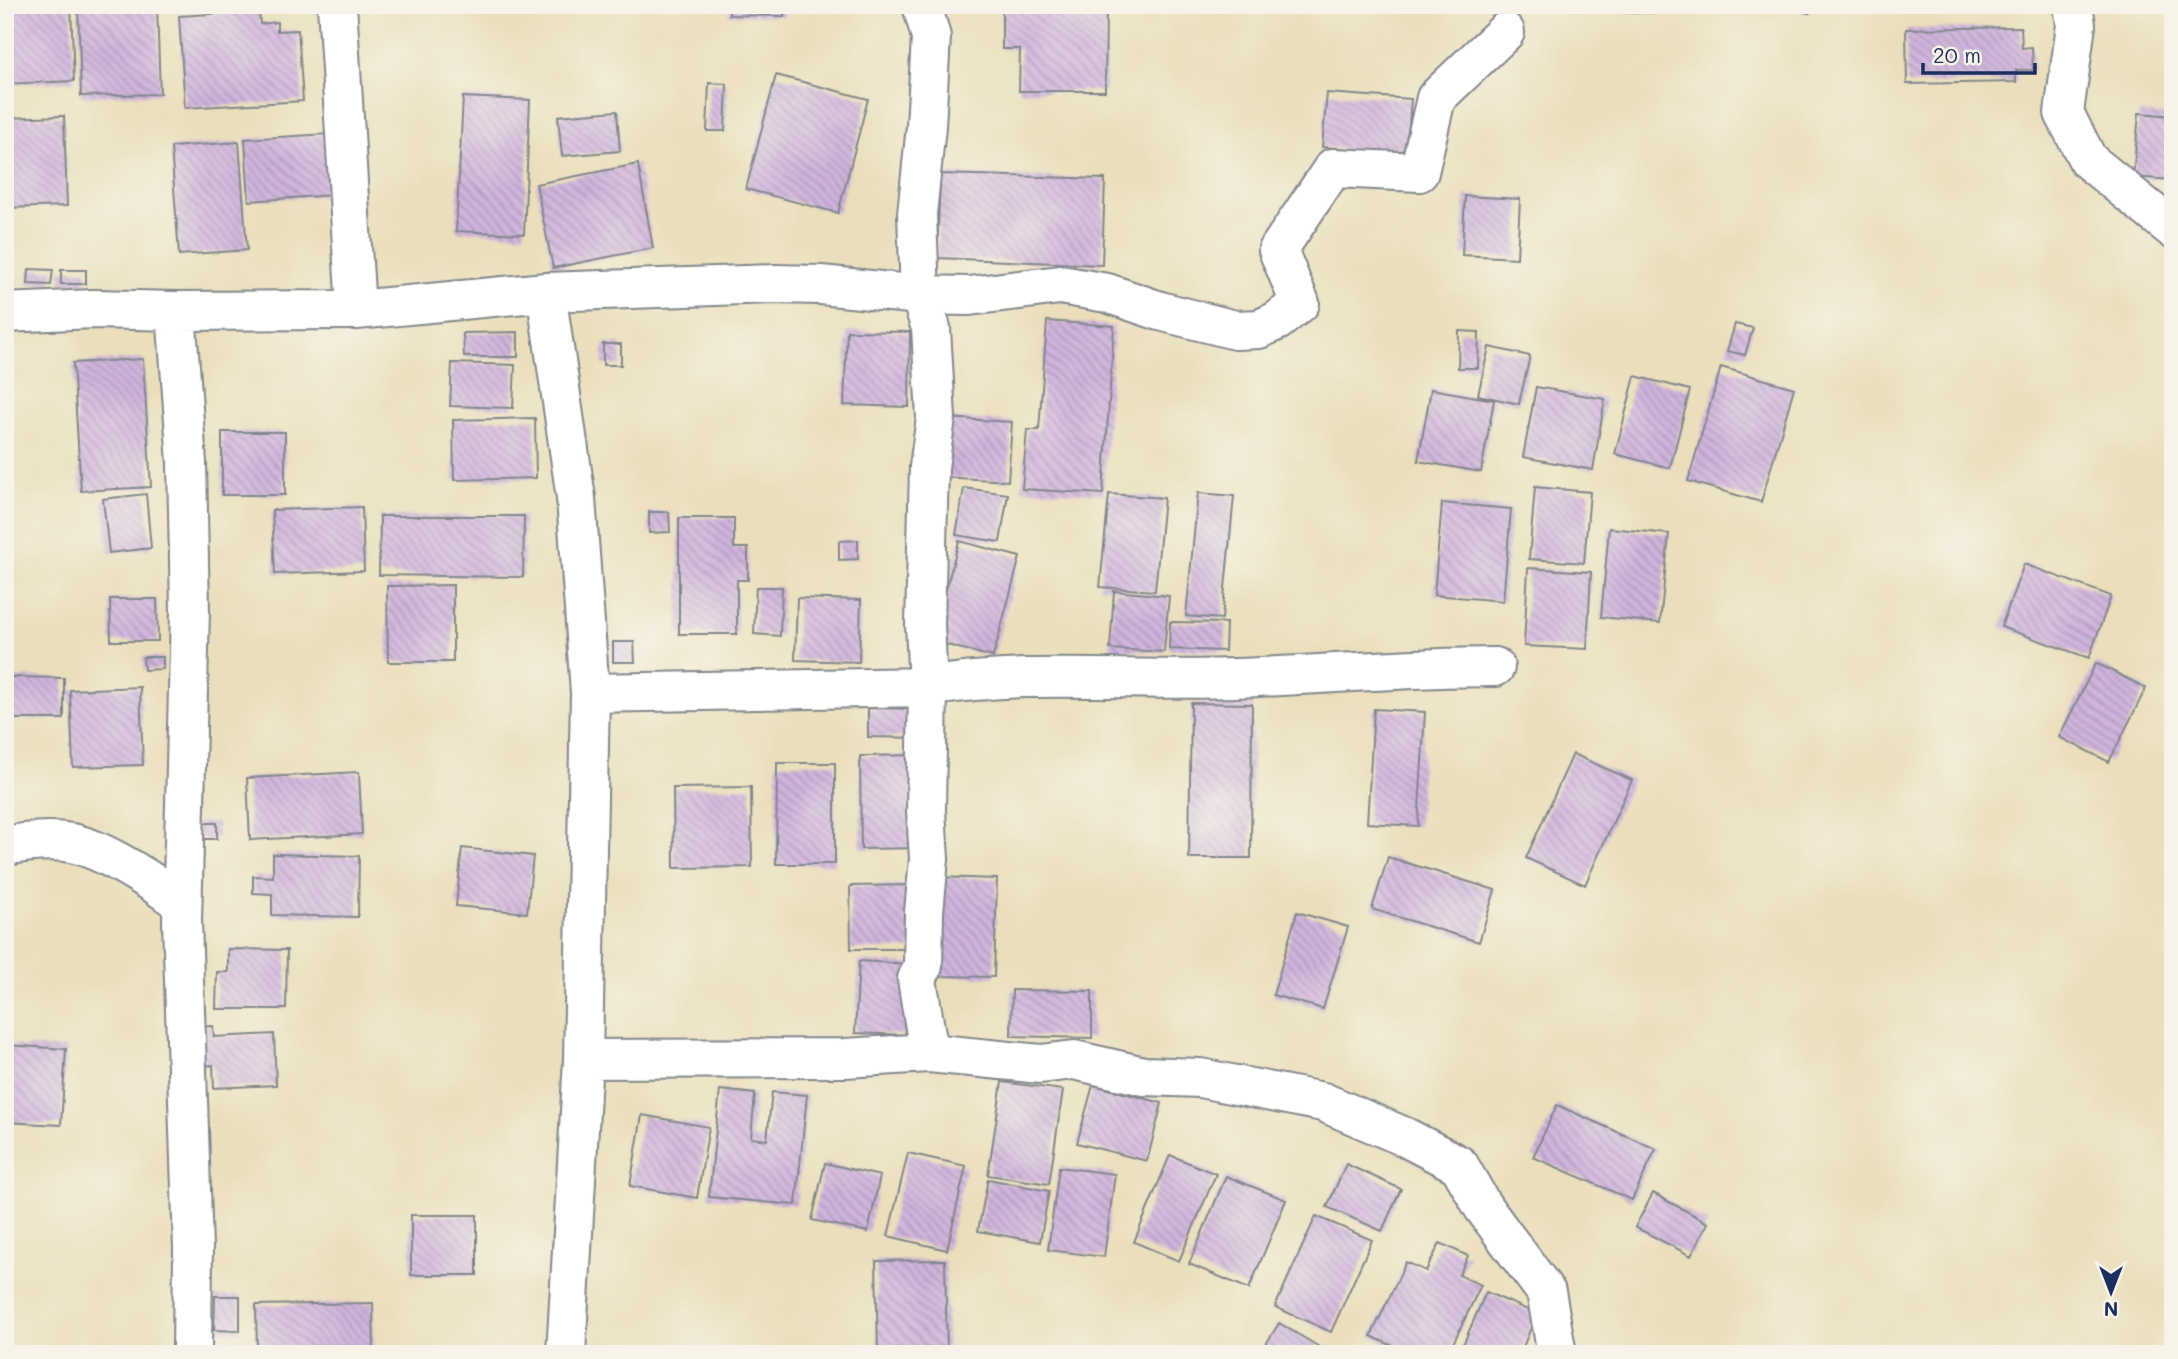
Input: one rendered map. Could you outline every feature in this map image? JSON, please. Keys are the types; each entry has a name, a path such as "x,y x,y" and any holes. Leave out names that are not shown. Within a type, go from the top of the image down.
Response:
{"street":[{"path":"337,5 356,310"},
{"path":"922,5 931,37 917,214 920,295 931,328 936,418 929,467 925,624 928,687 926,811 929,859 923,966 917,979 929,1053"},
{"path":"2073,5 2076,25 2064,113 2088,160 2173,229"},
{"path":"5,313 94,309 356,310 546,292 775,284 969,296 1060,285 1107,293 1160,311 1235,330 1259,329 1277,321 1300,303 1278,250 1333,168 1419,172 1436,98 1505,32"},
{"path":"546,292 576,498 590,693 583,1059 566,1354"},
{"path":"176,311 187,463 190,611 182,904 193,1249 192,1354"},
{"path":"590,693 928,687 960,682 1128,677 1234,678 1436,667 1495,667"},
{"path":"5,846 35,840 74,843 105,856 160,886 182,904"},
{"path":"583,1059 817,1058 929,1053 1041,1064 1074,1060 1144,1076 1200,1078 1323,1102 1405,1137 1459,1166 1483,1207 1546,1292 1557,1354"}],"building":[{"path":"5,5 71,5 74,81 5,84"},
{"path":"78,5 157,5 160,94 81,96"},
{"path":"729,5 785,5 784,16 729,15"},
{"path":"1519,5 1662,5 1661,13"},
{"path":"1776,5 1810,5 1809,13"},
{"path":"2134,5 2169,5 2167,13"},
{"path":"1002,8 1106,8 1105,91 1019,91 1020,49 1002,49"},
{"path":"259,11 260,24 277,22 277,31 298,30 303,101 185,108 179,16"},
{"path":"2021,27 2022,48 2032,47 2033,70 2016,70 2016,82 1907,84 1906,29"},
{"path":"776,75 868,99 838,213 746,189"},
{"path":"709,83 727,84 725,131 707,131"},
{"path":"1327,93 1411,99 1407,153 1322,147"},
{"path":"463,97 530,100 524,234 456,231"},
{"path":"617,111 620,151 562,156 558,116"},
{"path":"2139,113 2173,116 2173,180 2133,177"},
{"path":"64,116 67,206 5,208 5,118"},
{"path":"328,134 332,195 249,201 245,139"},
{"path":"239,142 247,250 179,255 171,147"},
{"path":"638,164 653,248 553,268 536,184"},
{"path":"940,174 1105,179 1102,265 937,258"},
{"path":"1465,196 1520,199 1517,258 1462,255"},
{"path":"29,269 53,270 51,285 28,284"},
{"path":"61,270 86,270 86,284 61,284"},
{"path":"1047,321 1114,326 1103,494 1022,489 1027,430 1039,430"},
{"path":"1735,324 1753,328 1745,355 1727,351"},
{"path":"847,331 910,332 909,407 844,405"},
{"path":"1459,331 1479,332 1478,368 1458,368"},
{"path":"518,332 518,357 464,357 463,333"},
{"path":"603,344 621,344 621,365 603,365"},
{"path":"1489,347 1530,356 1519,404 1478,395"},
{"path":"143,359 151,487 81,491 73,363"},
{"path":"452,363 515,365 513,408 450,406"},
{"path":"1721,367 1794,388 1761,502 1688,481"},
{"path":"1635,376 1690,390 1670,468 1615,454"},
{"path":"1536,387 1605,399 1593,470 1523,457"},
{"path":"1431,389 1494,400 1481,472 1418,461"},
{"path":"535,418 536,478 454,480 453,420"},
{"path":"946,418 1012,422 1008,481 942,477"},
{"path":"222,432 285,432 285,495 222,495"},
{"path":"1535,487 1590,492 1584,563 1529,559"},
{"path":"964,488 1008,494 1000,542 956,535"},
{"path":"1198,493 1234,496 1222,619 1186,616"},
{"path":"146,494 151,548 109,553 103,499"},
{"path":"1109,494 1164,498 1155,591 1100,587"},
{"path":"1442,503 1511,509 1503,601 1434,595"},
{"path":"362,507 364,571 275,574 272,510"},
{"path":"649,512 669,512 670,532 649,533"},
{"path":"380,516 524,516 523,577 379,575"},
{"path":"679,518 734,518 734,548 748,548 748,580 737,580 737,634 679,634"},
{"path":"1609,528 1669,534 1660,623 1601,617"},
{"path":"858,540 858,559 839,560 839,541"},
{"path":"959,541 1020,557 993,657 932,641"},
{"path":"2024,564 2111,596 2089,658 2001,627"},
{"path":"1528,568 1591,572 1587,649 1524,646"},
{"path":"453,585 453,662 388,662 387,586"},
{"path":"756,587 782,587 780,636 754,634"},
{"path":"1114,591 1169,596 1164,652 1110,649"},
{"path":"797,598 861,600 859,662 795,660"},
{"path":"110,599 157,599 158,641 111,641"},
{"path":"1170,622 1226,623 1225,651 1169,649"},
{"path":"613,642 634,642 635,662 613,662"},
{"path":"143,657 163,657 163,669 144,670"},
{"path":"2096,663 2146,688 2109,762 2059,737"},
{"path":"9,677 64,678 64,719 8,719"},
{"path":"140,687 143,765 73,767 70,690"},
{"path":"1191,703 1252,704 1251,858 1189,858"},
{"path":"868,708 921,709 921,738 868,737"},
{"path":"1374,709 1425,712 1418,826 1367,823"},
{"path":"1573,754 1632,780 1585,885 1526,858"},
{"path":"922,755 923,848 861,849 860,756"},
{"path":"777,763 835,763 835,864 776,864"},
{"path":"359,772 362,834 250,840 247,778"},
{"path":"751,787 752,867 674,868 673,788"},
{"path":"195,823 217,823 217,839 195,839"},
{"path":"462,848 533,856 527,913 456,906"},
{"path":"273,854 359,856 358,917 272,915 272,894 253,893 253,876 273,877"},
{"path":"1388,857 1495,890 1479,942 1372,909"},
{"path":"937,877 997,879 994,977 934,976"},
{"path":"912,885 912,949 851,949 850,886"},
{"path":"1297,912 1348,927 1323,1009 1273,995"},
{"path":"228,949 287,950 286,1009 216,1009 217,972 228,972"},
{"path":"859,961 911,964 907,1035 855,1033"},
{"path":"1012,990 1092,991 1092,1038 1011,1036"},
{"path":"213,1026 214,1037 274,1034 276,1085 214,1088 213,1065 193,1066 192,1027"},
{"path":"5,1045 66,1049 61,1125 5,1122"},
{"path":"1002,1082 1063,1090 1049,1184 988,1175"},
{"path":"1093,1085 1162,1103 1147,1161 1077,1143"},
{"path":"720,1090 755,1094 751,1138 767,1140 772,1092 807,1095 796,1205 709,1197"},
{"path":"1557,1105 1656,1149 1632,1200 1533,1157"},
{"path":"642,1115 709,1127 697,1198 630,1186"},
{"path":"908,1153 966,1166 947,1250 888,1236"},
{"path":"1170,1155 1216,1174 1179,1261 1134,1242"},
{"path":"825,1163 880,1176 868,1232 812,1220"},
{"path":"1346,1164 1401,1189 1382,1231 1327,1207"},
{"path":"1059,1167 1115,1174 1104,1257 1048,1250"},
{"path":"1226,1176 1286,1200 1249,1289 1189,1264"},
{"path":"988,1179 1049,1191 1040,1242 978,1231"},
{"path":"1653,1193 1708,1223 1691,1256 1635,1227"},
{"path":"411,1215 477,1215 477,1275 411,1275"},
{"path":"1316,1216 1372,1240 1331,1332 1275,1307"},
{"path":"1440,1243 1468,1256 1459,1275 1481,1285 1448,1354 1410,1354 1371,1336 1406,1262 1426,1271"},
{"path":"945,1260 947,1354 878,1354 876,1261"},
{"path":"1486,1292 1537,1314 1520,1354 1459,1354"},
{"path":"215,1296 240,1296 240,1331 214,1330"},
{"path":"373,1303 374,1354 257,1354 256,1305"},
{"path":"1279,1323 1331,1354 1260,1354"}]}
